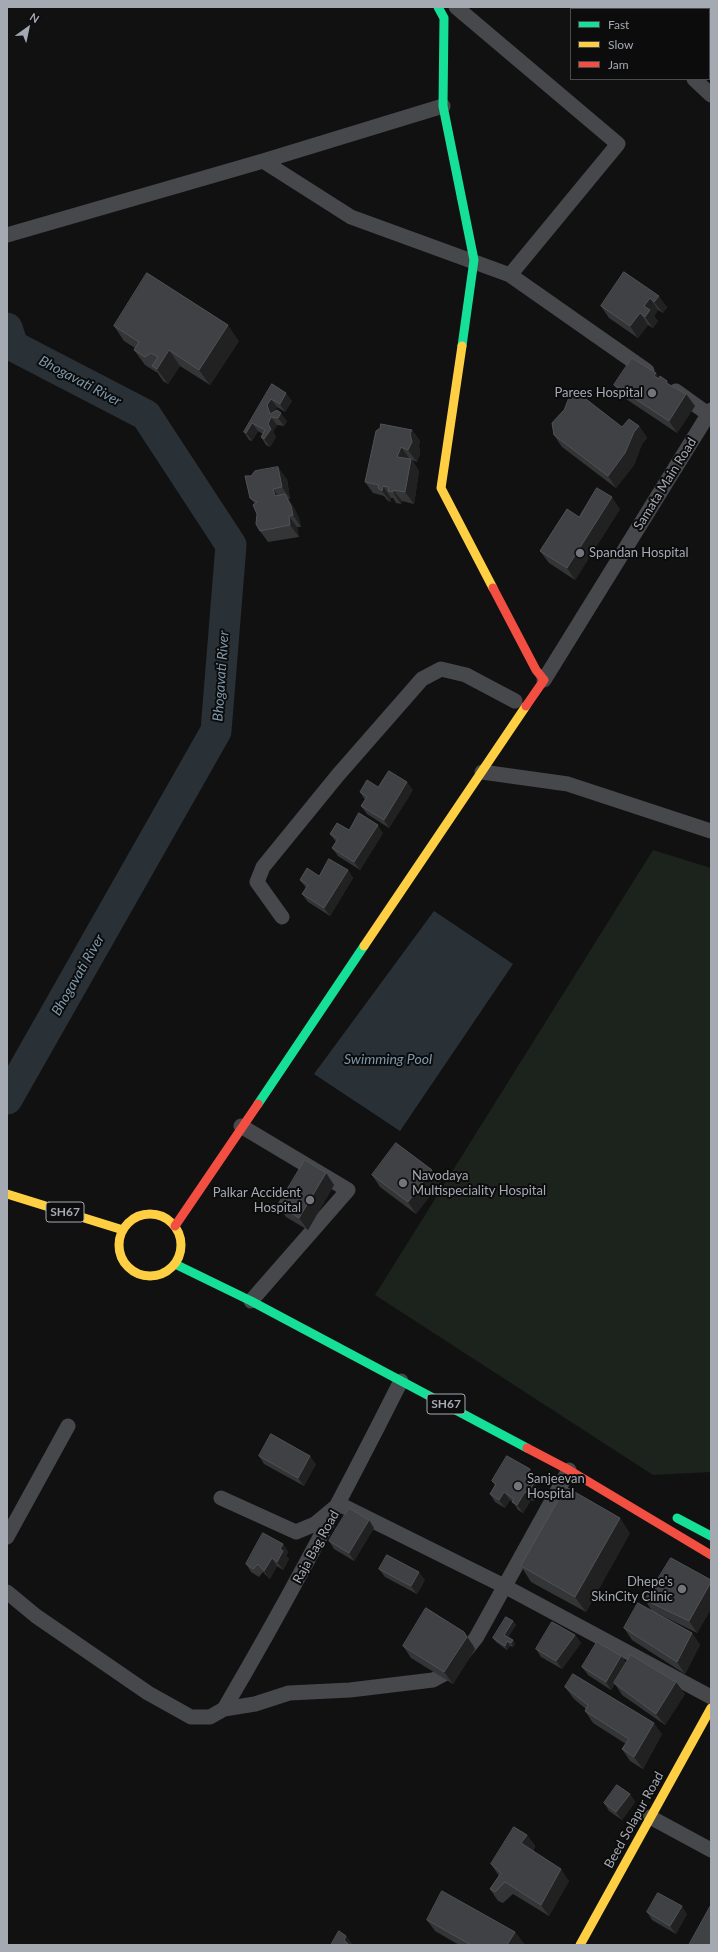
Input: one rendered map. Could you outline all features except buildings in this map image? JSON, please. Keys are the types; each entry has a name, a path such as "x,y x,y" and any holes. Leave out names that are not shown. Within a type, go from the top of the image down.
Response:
{"main road":[{"path":"175,1226 241,1126 482,772 538,676 441,488 474,260 443,106 444,18 438,7"},
{"name":"SH67","path":"7,1194 123,1230"},
{"path":"186,1259 158,1275 148,1276 138,1273 130,1268 123,1260 120,1250 120,1240 123,1230 129,1222 138,1217 148,1214 169,1216 180,1235 181,1245 186,1259 253,1299 599,1477"},
{"name":"SH67","path":"175,1264 253,1299 401,1381 569,1470 711,1554"},
{"path":"669,1514 711,1536"},
{"name":"Beed Solapur Road","path":"580,1945 711,1708"}],"street":[{"path":"456,7 618,144 510,275"},
{"path":"695,80 711,95"},
{"path":"7,235 263,161 443,106"},
{"path":"263,161 351,217 474,260 510,275 660,380 710,412"},
{"name":"Samata Main Road","path":"538,676 710,412"},
{"path":"282,917 256,882 263,867 338,776 422,679 441,669 466,675 515,702"},
{"path":"482,772 568,784 711,831"},
{"path":"241,1126 348,1190 253,1299"},
{"name":"Raja Bag Road","path":"224,1709 267,1636 339,1504 401,1381"},
{"path":"7,1537 68,1426"},
{"path":"7,1592 36,1616 148,1693 191,1717 210,1717 224,1709 255,1704 289,1693 350,1690 433,1680 448,1672 472,1644 506,1587 569,1470"},
{"path":"221,1498 296,1532 315,1524 339,1504 506,1587 711,1697"},
{"path":"650,1817 711,1850"}],"shaded area":[{"path":"653,850 711,868 711,1472 653,1475 375,1295"}],"water":[{"name":"Swimming Pool","path":"434,911 513,964 400,1131 314,1074"}],"waterway":[{"name":"Bhogavati River","path":"7,328 13,346 146,415 231,545 216,731 7,1099"}],"traffic: fast":[{"path":"438,7 444,18 443,106 474,260 462,346"},
{"path":"258,1104 364,946"},
{"path":"175,1264 251,1301 527,1448"},
{"path":"677,1518 711,1536"}],"traffic: slow":[{"path":"462,346 441,488 493,588"},
{"path":"364,946 526,706"},
{"path":"7,1194 123,1230"},
{"path":"150,1214 162,1217 172,1223 178,1233 181,1245 178,1257 172,1267 162,1273 150,1276 138,1273 128,1267 122,1257 119,1245 122,1233 128,1223 138,1217 150,1214"},
{"path":"580,1945 711,1708"}],"traffic: jam":[{"path":"493,588 536,670 544,680 526,706"},
{"path":"175,1226 258,1104"},
{"path":"527,1448 569,1470 711,1555"}],"place":[{"name":"Parees Hospital","path":"652,393"},
{"name":"Spandan Hospital","path":"580,553"},
{"name":"Navodaya Multispeciality Hospital","path":"403,1183"},
{"name":"Palkar Accident Hospital","path":"310,1200"},
{"name":"Sanjeevan Hospital","path":"518,1486"},
{"name":"Dhepe's SkinCity Clinic","path":"682,1589"}]}
